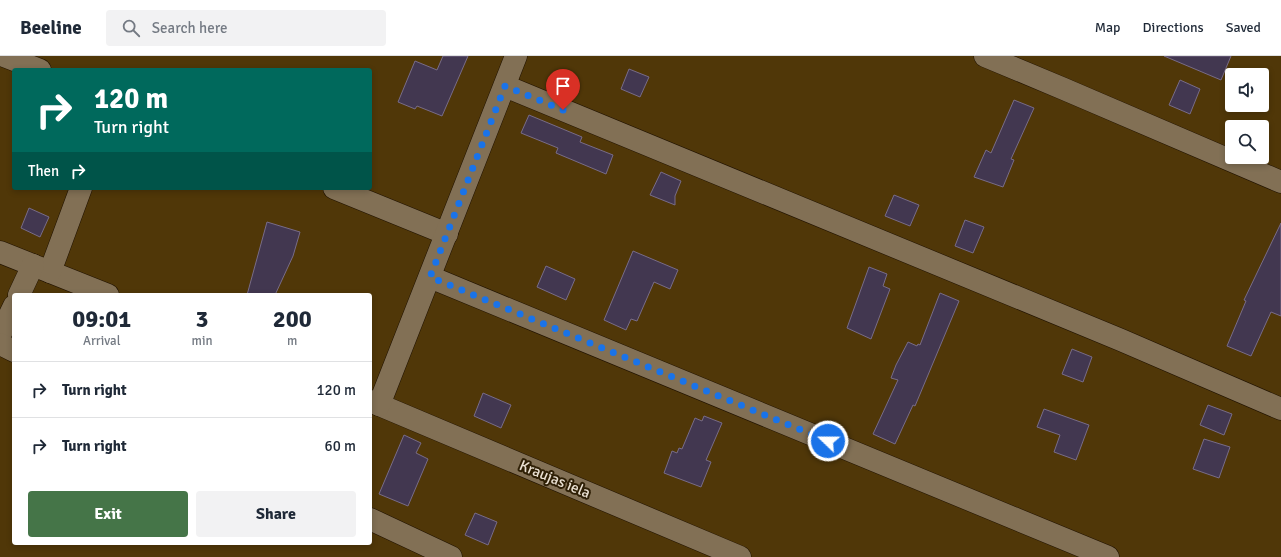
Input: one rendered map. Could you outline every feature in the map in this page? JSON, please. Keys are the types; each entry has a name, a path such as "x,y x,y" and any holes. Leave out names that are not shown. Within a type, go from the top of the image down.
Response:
{"street":[{"path":"4,56 35,68"},
{"path":"375,403 430,277 516,56"},
{"path":"984,56 1281,182"},
{"path":"505,86 1121,340 1281,409"},
{"path":"21,293 42,268 80,190"},
{"path":"339,190 447,234"},
{"path":"0,252 103,293"},
{"path":"430,277 1108,557"},
{"path":"0,335 12,310"},
{"path":"0,344 12,350"},
{"name":"Kraujas iela","path":"375,403 740,557"},
{"path":"372,520 451,557"}],"shaded area":[{"path":"0,56 1281,56 1281,557 0,557"}],"building":[{"path":"443,56 468,56 442,116 417,106 415,109 398,102 415,61 437,70"},
{"path":"1164,56 1231,56 1221,80"},
{"path":"629,69 649,77 640,97 621,89"},
{"path":"1180,80 1200,89 1190,114 1169,105"},
{"path":"1014,100 1034,108 1011,159 1014,160 1003,187 974,177 986,150 991,153"},
{"path":"529,115 582,137 580,142 613,155 606,174 556,153 558,148 521,133"},
{"path":"661,172 681,181 675,196 675,205 650,195"},
{"path":"894,195 919,205 910,226 885,216"},
{"path":"29,208 49,217 40,237 21,228"},
{"path":"965,220 984,227 973,253 955,246"},
{"path":"267,222 300,232 293,256 276,293 248,293"},
{"path":"1281,223 1281,316 1271,312 1251,356 1227,346 1246,301 1244,300"},
{"path":"633,251 678,270 670,289 654,282 637,321 631,319 626,330 604,320"},
{"path":"546,266 575,279 566,300 537,287"},
{"path":"869,267 887,274 883,286 890,289 871,339 847,328"},
{"path":"940,293 959,301 915,406 913,405 895,444 873,434 898,380 891,378 896,365 908,342 917,346 918,344 920,345"},
{"path":"1072,349 1092,357 1083,382 1062,374"},
{"path":"483,393 511,405 501,428 474,416"},
{"path":"1208,405 1232,414 1224,435 1200,425"},
{"path":"1044,409 1089,425 1076,460 1054,452 1060,435 1037,427"},
{"path":"704,416 722,423 706,460 711,462 701,487 664,473 672,451 677,453 679,448 682,449 695,418 702,421"},
{"path":"404,435 421,443 416,453 428,459 408,506 379,494"},
{"path":"1204,439 1230,447 1219,478 1193,469"},
{"path":"475,513 497,522 488,545 465,535"}],"route":[{"path":"563,110 505,86 430,277 828,441"}]}
